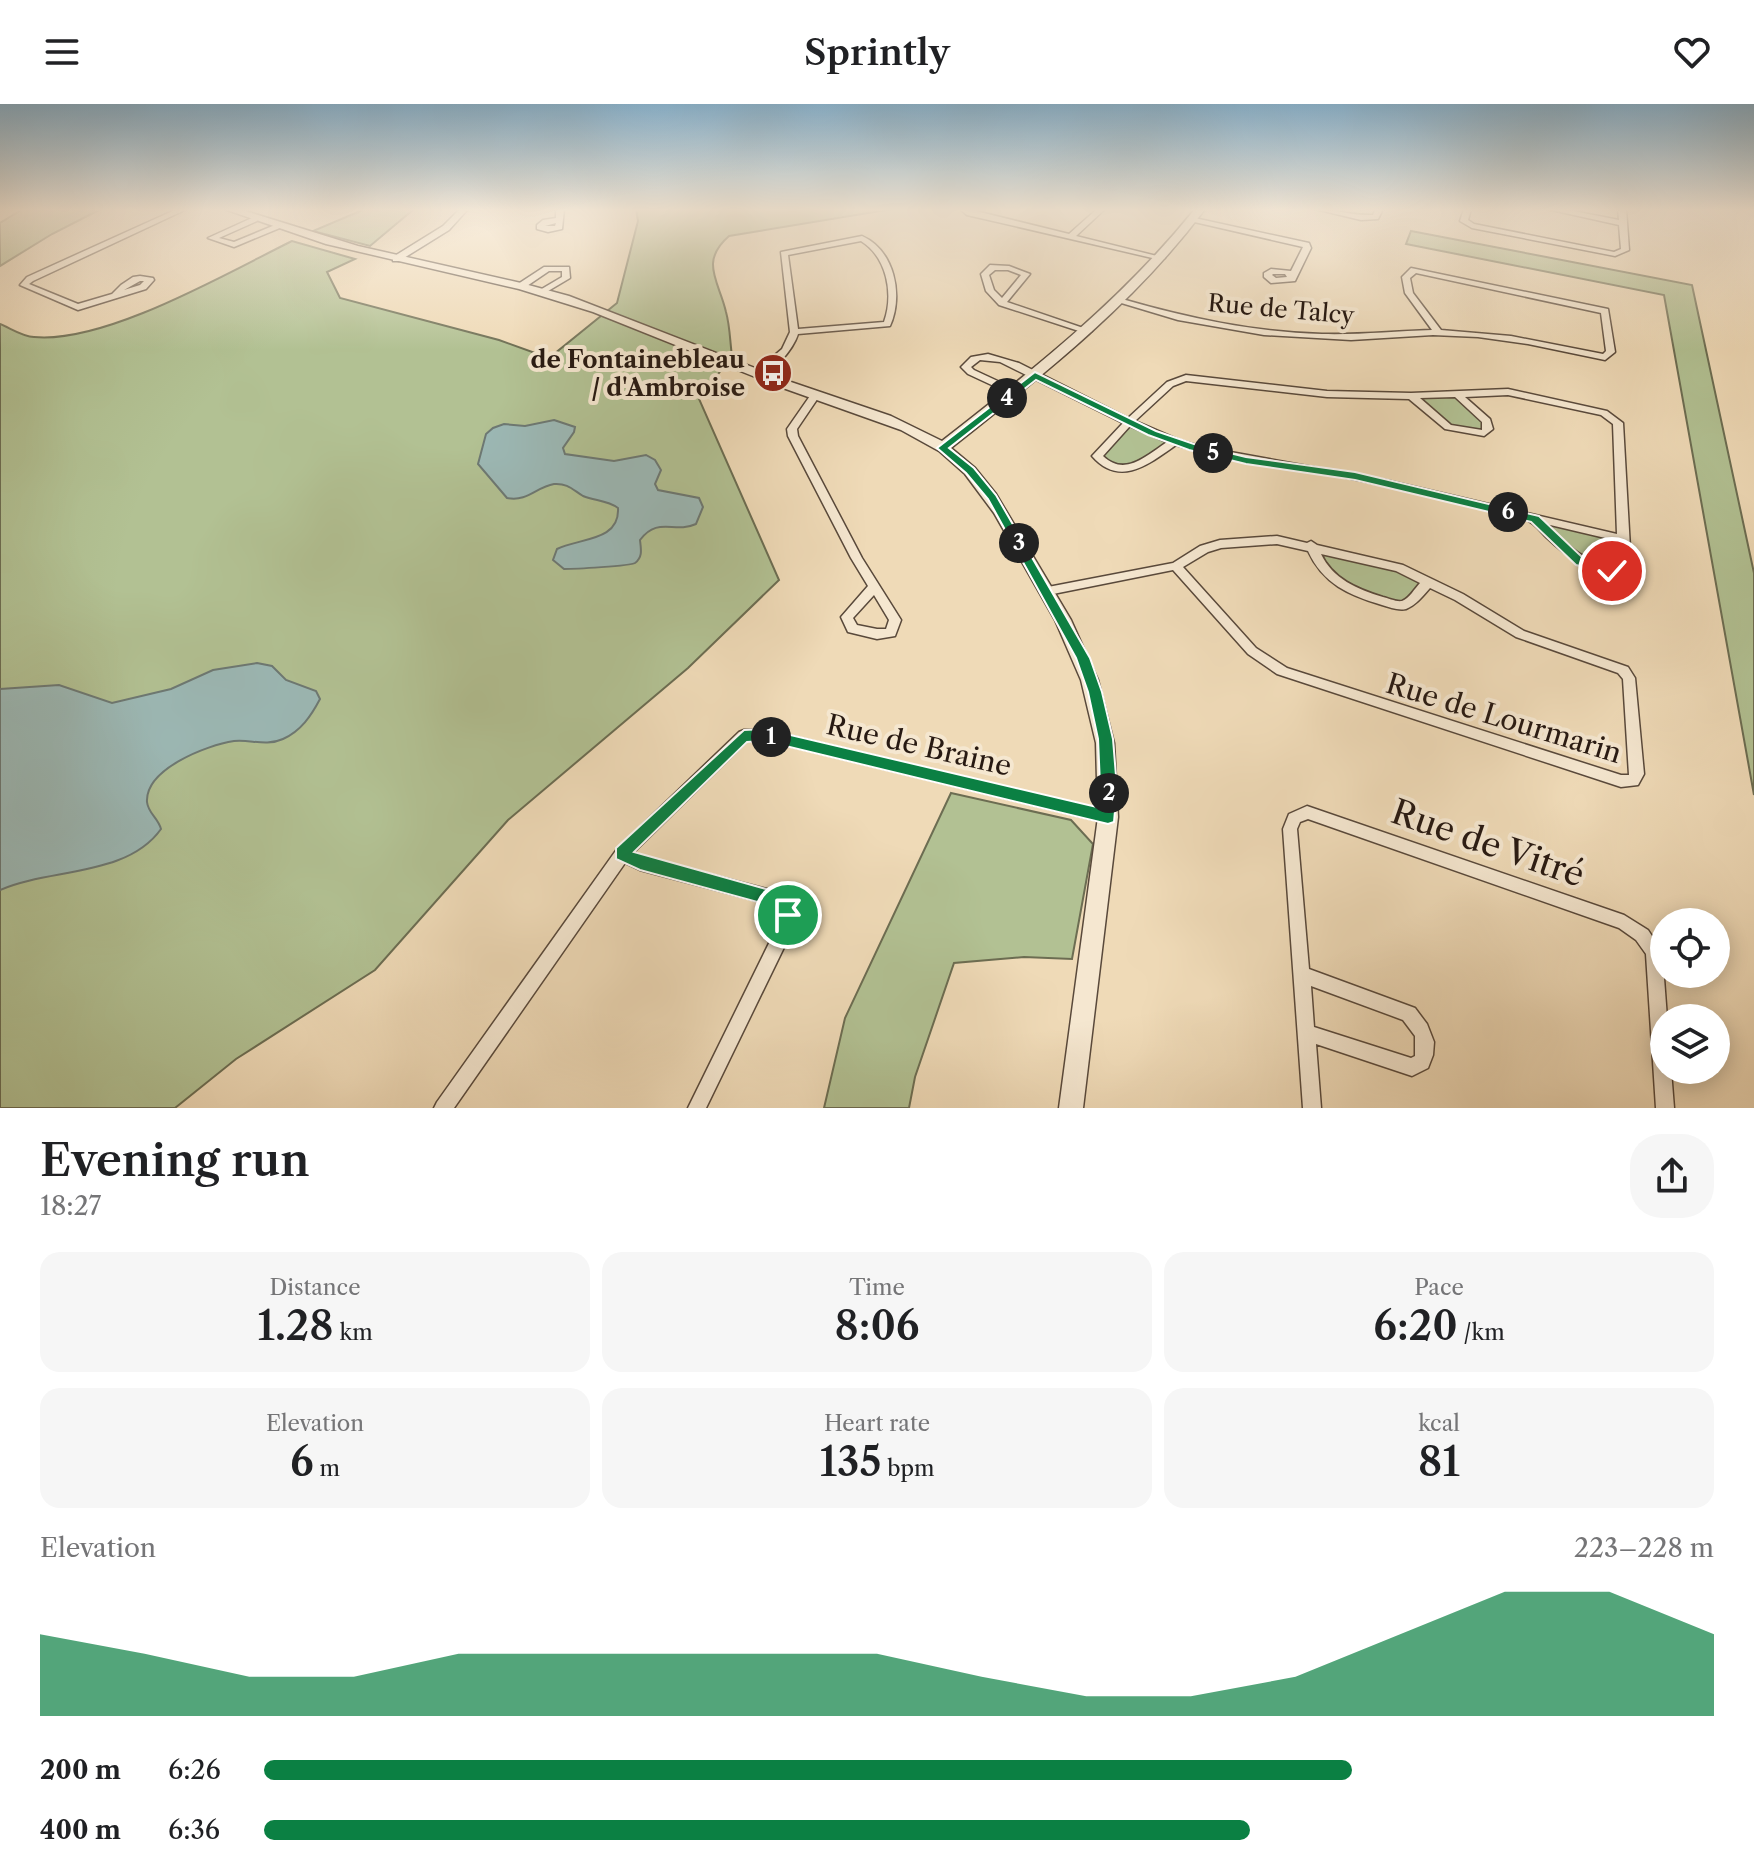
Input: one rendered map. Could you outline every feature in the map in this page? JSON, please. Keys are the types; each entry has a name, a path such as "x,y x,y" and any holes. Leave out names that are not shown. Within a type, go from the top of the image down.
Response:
{"street":[{"path":"81,256 30,279 24,285 75,306 89,305 116,293"},
{"path":"384,256 543,292 815,395 895,421 942,448 982,483 1048,591 1083,658 1095,692 1108,764 1108,817 1071,1108"},
{"path":"396,259 401,256"},
{"path":"758,374 786,352 794,332 784,256"},
{"path":"794,332 887,324 892,286 888,271 878,256"},
{"path":"942,448 1122,302 1161,258 1152,256"},
{"path":"1292,276 1303,256"},
{"path":"1002,303 1026,274 1001,266 988,269 985,274 990,291 1002,303 1088,331"},
{"path":"521,286 547,269 566,269 566,278 543,292"},
{"name":"Rue de Talcy","path":"1122,302 1197,323 1296,336 1481,334 1605,357 1611,352 1605,311 1414,270 1406,277 1409,293 1439,333"},
{"path":"1014,392 971,372 966,367 967,363 983,357 997,358 1174,442 1246,461 1355,476 1623,539"},
{"path":"1174,442 1129,469 1120,471 1109,467 1097,456 1170,384 1186,378 1327,394 1526,394 1614,418 1618,423 1625,566 1612,571 1580,562 1535,519"},
{"path":"1411,396 1448,427 1484,433 1488,429 1487,421 1457,394"},
{"path":"815,395 792,429 793,436 874,587"},
{"name":"Rue de Lourmarin","path":"1048,591 1176,566 1204,549 1243,540 1277,540 1311,545 1371,560 1429,581 1520,634 1623,670 1629,678 1637,774 1633,781 1621,781 1282,671 1252,651 1176,566"},
{"path":"1311,545 1316,561 1343,589 1401,606 1410,602 1429,581"},
{"name":"Rue de Braine","path":"443,1108 622,854 732,744 750,734 1108,817"},
{"name":"Rue de Vitré","path":"1312,1108 1290,829 1294,818 1307,812 1624,922 1642,935 1654,951 1665,1108"},
{"path":"622,854 640,863 769,896 778,899 787,909 785,928 697,1108"},
{"path":"1303,975 1409,1014 1420,1026 1426,1052 1422,1062 1412,1067 1307,1033"}],"green space":[{"path":"0,256 16,256 0,266"},
{"path":"263,256 344,256 355,259 327,272 340,298 499,340 549,358 617,303 629,256 715,256 714,272 727,317 732,356 699,399 779,580 688,668 508,820 375,970 236,1059 175,1108 0,1108 0,324 34,337 63,336 95,329 165,304"},
{"path":"1466,256 1540,256 1692,285 1754,573 1754,795 1664,295"},
{"path":"1457,394 1487,421 1484,433 1448,427 1411,396"},
{"path":"1131,423 1174,442 1129,469 1102,462 1100,450"},
{"path":"1535,519 1623,539 1621,570 1580,562"},
{"path":"1311,545 1371,560 1429,581 1401,606 1372,598 1336,581 1326,572"},
{"path":"951,793 1071,820 1093,844 1072,959 1024,957 954,963 915,1077 909,1108 824,1108 845,1018"}],"water":[{"path":"554,420 575,427 563,448 565,454 614,461 646,455 655,460 661,470 655,484 658,490 699,498 703,507 696,524 653,529 640,540 640,555 635,563 564,569 553,560 557,549 605,533 617,519 618,508 559,484 521,498 507,498 478,464 486,434 493,428 504,424 525,426"},
{"path":"257,663 272,666 286,680 316,691 320,699 300,727 276,741 234,741 209,748 167,769 149,790 147,802 161,829 129,856 0,890 0,689 59,685 112,703 171,689 213,670"}],"place":[{"name":"de Fontainebleau / d'Ambroise","path":"773,373"}],"route":[{"path":"788,915 778,899 640,863 622,854 732,744 750,734 765,735 1108,817 1110,788 1102,718 1083,658 1048,591 992,497 970,471 942,448 1035,375 1152,433 1193,448 1246,461 1355,476 1535,519 1580,562 1612,571"}]}
